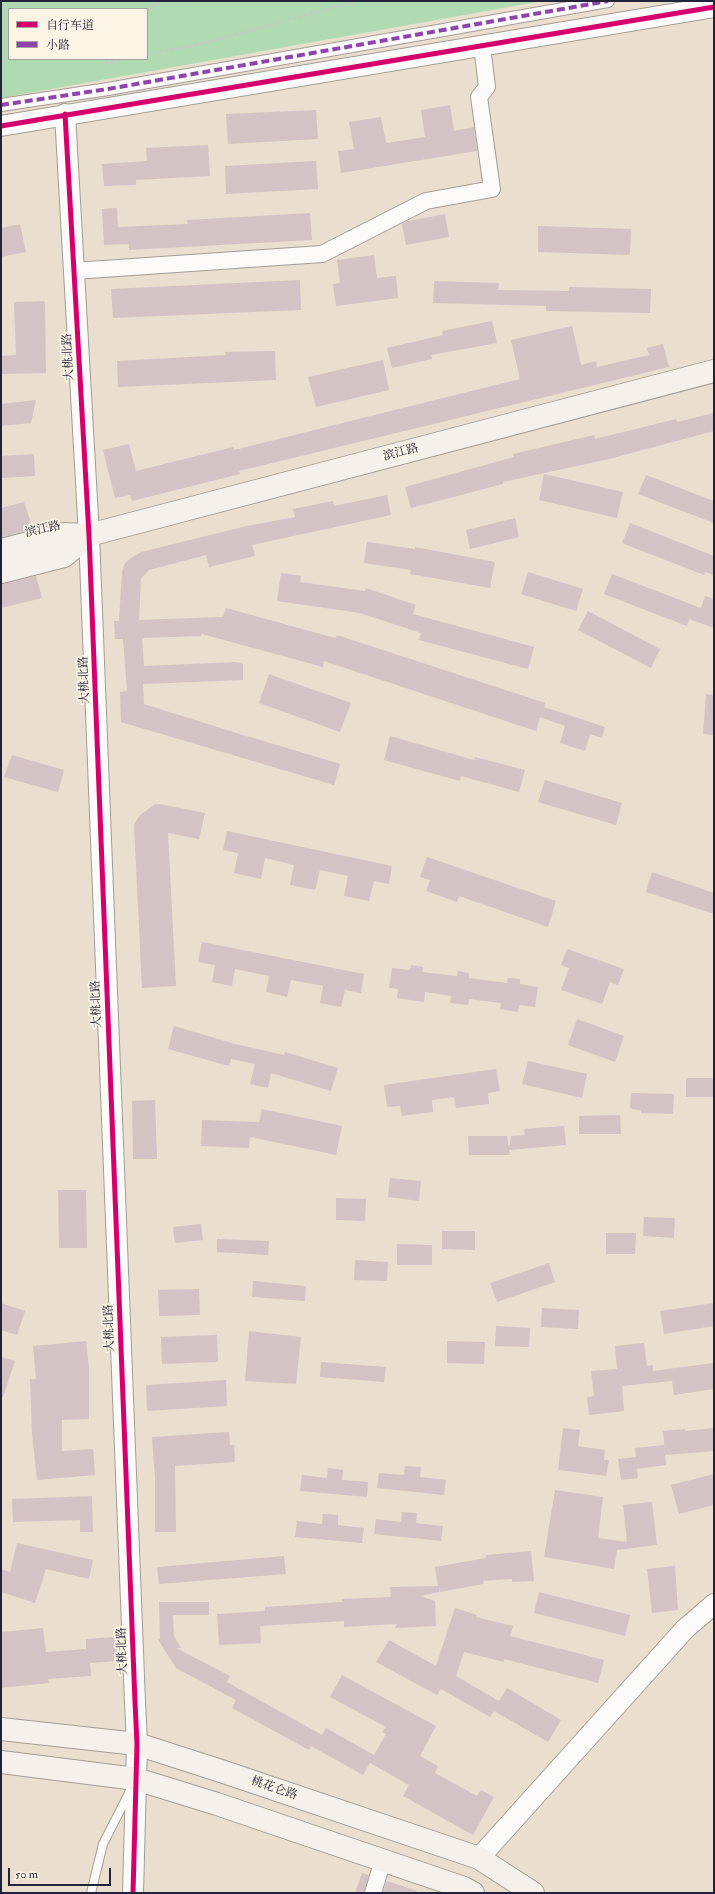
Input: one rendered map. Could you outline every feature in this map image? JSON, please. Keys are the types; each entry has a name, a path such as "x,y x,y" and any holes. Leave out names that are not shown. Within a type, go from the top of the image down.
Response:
{"main road":[{"name":"滨江路","path":"1,550 64,534 89,535 714,371"},
{"name":"滨江路","path":"1,572 64,556 89,535"},
{"name":"桃花仑路","path":"1,1729 136,1744 479,1858 534,1893"},
{"path":"1,1762 136,1779 217,1804 383,1860 464,1888 473,1893"}],"street":[{"path":"1,105 116,88 608,1"},
{"path":"1,126 65,114 714,7"},
{"path":"74,271 322,254 426,201 492,189 479,97 487,87 482,46"},
{"name":"大桃北路","path":"65,114 89,535 136,1744 133,1893"},
{"path":"479,1858 685,1629 714,1604"},
{"path":"373,1893 383,1860"}],"lane":[{"path":"91,1893 103,1844 136,1779"}],"path":[{"path":"148,9 161,1"},
{"path":"148,54 204,43 356,1"},
{"path":"105,63 120,60"}],"green space":[{"path":"1,1 542,1 1,98"}],"building":[{"path":"450,105 454,131 474,127 477,151 341,173 338,151 354,149 349,122 381,117 386,143 425,137 421,110"},
{"path":"316,110 318,139 228,144 226,114"},
{"path":"208,145 210,176 136,180 136,185 104,186 102,164 147,161 146,148"},
{"path":"316,161 318,189 226,194 225,166"},
{"path":"117,208 118,227 188,224 187,220 310,213 312,240 129,250 129,244 104,245 102,209"},
{"path":"445,214 449,237 406,245 402,224 408,221"},
{"path":"20,224 26,252 1,257 1,228"},
{"path":"538,226 631,229 630,255 538,252"},
{"path":"374,255 377,278 396,276 398,298 336,306 333,284 340,283 337,260"},
{"path":"300,280 301,310 113,318 111,289"},
{"path":"434,281 499,283 498,290 569,291 569,287 651,289 650,313 546,311 546,306 433,303"},
{"path":"45,301 46,373 1,374 1,356 16,355 14,302"},
{"path":"492,321 497,343 431,355 432,359 392,368 387,348 443,335 442,331"},
{"path":"572,326 581,365 596,361 597,367 649,355 647,348 663,344 669,367 239,471 240,474 132,501 130,495 115,498 103,450 129,444 136,471 233,447 234,450 520,379 511,340"},
{"path":"275,351 276,380 118,387 117,361 226,355 225,352"},
{"path":"383,360 389,390 316,407 308,377"},
{"path":"36,400 31,423 1,426 1,404"},
{"path":"714,413 714,431 609,459 503,482 503,484 411,508 405,487 514,457 513,454 594,435 595,439 676,419 677,422"},
{"path":"34,454 35,476 1,478 1,456"},
{"path":"544,474 623,492 617,518 539,500"},
{"path":"646,475 714,501 714,523 638,494"},
{"path":"387,495 391,515 252,545 255,556 209,567 206,555 149,570 141,579 139,620 223,617 226,608 335,638 337,635 545,703 544,707 605,727 602,738 590,734 585,751 560,743 565,726 540,717 536,731 324,661 323,667 202,634 201,636 142,638 144,666 237,662 243,664 243,680 143,684 144,704 246,736 246,739 247,736 340,764 334,785 121,722 120,692 127,691 123,639 115,639 114,621 119,621 122,572 125,563 141,552 247,526 295,517 293,509 333,501 334,506"},
{"path":"24,502 33,529 1,537 1,508"},
{"path":"515,518 519,537 470,549 466,530"},
{"path":"630,523 714,556 714,575 705,572 704,575 622,543"},
{"path":"367,542 415,549 415,547 495,562 490,588 410,574 411,570 364,563"},
{"path":"528,572 583,589 576,611 521,594"},
{"path":"281,573 301,576 300,582 365,591 366,588 416,605 413,614 534,647 528,669 419,640 421,633 360,613 277,601"},
{"path":"612,574 701,608 705,596 714,599 714,628 689,619 687,626 604,594"},
{"path":"36,576 42,598 1,608 1,584"},
{"path":"588,611 660,649 651,668 578,630"},
{"path":"269,674 351,703 340,732 259,703"},
{"path":"706,694 714,695 714,735 703,734"},
{"path":"390,736 474,760 475,757 525,770 519,792 461,776 460,781 384,760"},
{"path":"12,755 64,770 58,792 4,777"},
{"path":"545,780 622,803 616,825 538,802"},
{"path":"155,804 205,813 199,839 168,833 176,986 142,988 134,825 139,816"},
{"path":"227,831 392,866 389,884 374,881 369,901 344,896 348,876 320,870 315,890 290,885 294,865 265,858 261,879 234,873 238,853 223,850"},
{"path":"427,857 556,901 548,927 459,896 457,902 426,891 430,880 420,877"},
{"path":"652,872 714,893 714,914 646,892"},
{"path":"202,942 364,974 361,993 345,990 341,1007 320,1003 323,986 291,980 287,997 266,992 269,976 235,969 232,986 212,982 215,965 198,962"},
{"path":"567,949 624,969 618,985 610,982 602,1004 561,990 569,968 561,965"},
{"path":"411,965 423,967 422,972 457,976 458,971 469,973 469,978 507,983 508,978 520,979 520,984 538,987 535,1007 519,1005 518,1012 500,1009 501,1003 469,999 468,1005 450,1003 451,996 425,992 424,1002 397,998 398,989 389,988 392,968 410,970"},
{"path":"577,1019 624,1036 615,1062 568,1045"},
{"path":"174,1026 235,1044 284,1055 285,1052 338,1068 331,1091 271,1073 268,1088 250,1084 255,1064 231,1059 229,1066 168,1049"},
{"path":"528,1061 587,1074 582,1098 522,1084"},
{"path":"496,1069 500,1091 488,1093 489,1104 456,1108 454,1097 432,1100 433,1112 402,1116 400,1106 387,1107 384,1085"},
{"path":"686,1078 714,1078 714,1097 686,1097"},
{"path":"631,1093 674,1094 673,1114 641,1113 641,1111 630,1108"},
{"path":"155,1100 157,1159 133,1159 132,1101"},
{"path":"262,1109 342,1126 336,1155 250,1137 249,1148 201,1146 202,1120 259,1122"},
{"path":"620,1115 621,1134 579,1134 579,1116"},
{"path":"564,1126 566,1145 509,1150 510,1155 469,1155 468,1136 507,1136 509,1148 511,1136 525,1135 524,1129"},
{"path":"390,1178 421,1181 419,1201 388,1197"},
{"path":"58,1190 86,1190 87,1248 59,1248"},
{"path":"336,1198 366,1199 365,1221 336,1220"},
{"path":"644,1217 675,1218 674,1238 643,1236"},
{"path":"201,1224 203,1240 175,1243 173,1227"},
{"path":"442,1231 475,1231 475,1250 442,1249"},
{"path":"606,1233 636,1233 635,1254 606,1254"},
{"path":"217,1239 269,1241 268,1255 217,1252"},
{"path":"397,1244 432,1245 432,1265 397,1265"},
{"path":"355,1260 388,1262 387,1281 354,1280"},
{"path":"549,1263 555,1282 497,1302 490,1283"},
{"path":"253,1281 306,1286 305,1301 252,1297"},
{"path":"199,1289 200,1315 159,1316 158,1290"},
{"path":"1,1303 25,1311 17,1335 1,1330"},
{"path":"714,1303 714,1326 664,1334 660,1311"},
{"path":"542,1308 579,1310 578,1329 541,1327"},
{"path":"496,1326 530,1328 529,1347 495,1346"},
{"path":"249,1331 301,1337 296,1384 245,1381"},
{"path":"217,1335 218,1362 162,1364 161,1337"},
{"path":"86,1341 89,1368 89,1419 62,1420 62,1451 93,1449 95,1475 37,1480 32,1434 30,1379 36,1379 33,1346"},
{"path":"447,1341 485,1342 484,1364 447,1363"},
{"path":"644,1343 647,1366 653,1365 653,1371 714,1363 714,1389 674,1395 672,1381 622,1386 624,1411 589,1415 587,1397 594,1396 591,1371 617,1369 615,1346"},
{"path":"1,1357 15,1361 3,1397 1,1397"},
{"path":"321,1362 386,1367 384,1382 320,1377"},
{"path":"226,1380 227,1406 147,1411 146,1385"},
{"path":"563,1428 580,1430 578,1446 605,1450 604,1460 609,1460 606,1476 558,1470"},
{"path":"714,1428 714,1451 665,1455 663,1431 685,1429 685,1431"},
{"path":"229,1432 230,1445 234,1445 235,1462 175,1466 176,1532 155,1532 155,1478 152,1437"},
{"path":"664,1445 666,1465 637,1469 638,1478 621,1480 618,1459 636,1457 635,1448"},
{"path":"405,1466 421,1467 420,1477 446,1480 444,1495 377,1488 379,1473 404,1475"},
{"path":"328,1468 343,1470 342,1480 368,1482 367,1497 300,1491 302,1475 327,1478"},
{"path":"714,1474 714,1505 679,1514 671,1485"},
{"path":"555,1490 603,1497 598,1538 627,1542 623,1505 652,1502 657,1545 617,1550 614,1569 544,1557"},
{"path":"92,1496 93,1532 80,1532 80,1520 13,1522 12,1499"},
{"path":"402,1512 417,1513 416,1523 443,1526 441,1541 374,1534 376,1519 401,1522"},
{"path":"323,1514 338,1515 338,1525 364,1528 362,1543 295,1537 297,1521 322,1524"},
{"path":"17,1543 93,1560 89,1579 46,1569 35,1603 1,1592 1,1569 10,1572"},
{"path":"531,1551 534,1581 512,1582 512,1579 483,1581 483,1584 440,1592 439,1587 439,1592 420,1596 435,1601 436,1626 395,1628 397,1624 344,1627 344,1621 260,1626 261,1643 219,1645 217,1614 265,1611 265,1607 342,1602 342,1599 391,1597 390,1587 438,1586 435,1567 486,1558 486,1555"},
{"path":"284,1556 286,1574 159,1584 157,1567"},
{"path":"675,1566 678,1610 652,1613 647,1569"},
{"path":"539,1592 630,1615 625,1636 534,1613"},
{"path":"159,1602 209,1602 209,1615 173,1615 174,1636 181,1648 176,1648 230,1676 227,1682 322,1735 326,1728 374,1755 386,1734 382,1732 386,1727 330,1697 342,1675 436,1726 420,1756 438,1766 435,1773 477,1796 481,1790 494,1797 473,1835 403,1796 409,1785 370,1763 363,1775 311,1746 309,1750 232,1708 236,1700 176,1668 157,1638 160,1639"},
{"path":"455,1608 477,1615 476,1617 513,1626 510,1636 604,1660 598,1683 504,1659 504,1662 464,1652 456,1676 499,1701 507,1688 561,1720 548,1742 494,1711 490,1717 441,1689 437,1695 376,1662 389,1640 436,1666"},
{"path":"43,1628 46,1652 86,1649 86,1639 116,1637 118,1661 90,1663 91,1676 48,1679 49,1683 1,1688 1,1632"},
{"path":"362,1873 369,1875 364,1893 355,1893"},
{"path":"387,1881 417,1891 417,1893 383,1893"}],"marked path":[{"path":"1,105 108,89 608,1"}],"cycle path":[{"path":"1,126 714,7"},
{"path":"65,114 89,535 137,1744 133,1893"}]}
